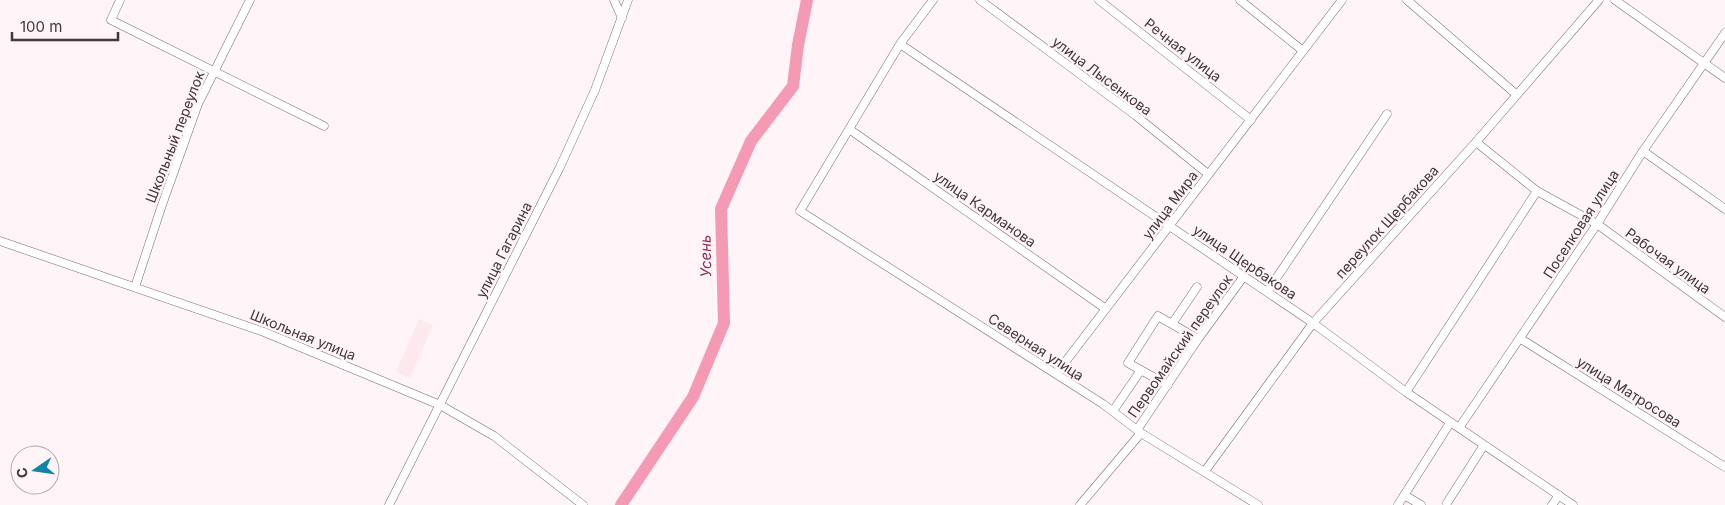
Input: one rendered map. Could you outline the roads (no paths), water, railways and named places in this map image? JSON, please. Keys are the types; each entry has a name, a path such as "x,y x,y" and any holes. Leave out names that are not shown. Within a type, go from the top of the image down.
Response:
{"street":[{"path":"120,0 111,20 324,126"},
{"name":"Школьный переулок","path":"135,287 195,113 213,70 250,0"},
{"path":"614,0 622,18"},
{"name":"улица Гагарина","path":"389,505 560,167 595,90 628,0"},
{"path":"849,129 900,44 933,0"},
{"name":"улица Лысенкова","path":"980,0 1135,115 1208,174"},
{"name":"Речная улица","path":"1099,0 1251,120"},
{"path":"1240,0 1303,51"},
{"name":"улица Мира","path":"1056,374 1342,0"},
{"path":"1408,0 1517,95"},
{"name":"переулок Щербакова","path":"1204,471 1313,323 1476,142 1599,0"},
{"path":"1615,0 1725,78"},
{"name":"Поселковая улица","path":"1460,428 1643,151 1725,33"},
{"name":"улица Щербакова","path":"900,44 1313,323 1450,423 1573,505"},
{"path":"1267,292 1386,114"},
{"name":"Северная улица","path":"849,129 800,210 1056,374 1139,431 1258,505"},
{"name":"улица Карманова","path":"849,129 1106,309"},
{"name":"Рабочая улица","path":"1476,142 1537,191 1596,224 1725,317"},
{"path":"1643,151 1725,209"},
{"path":"1406,392 1537,191"},
{"name":"Школьная улица","path":"0,241 264,332 440,405 494,436 583,505"},
{"name":"Первомайский переулок","path":"1080,505 1139,431 1198,339 1244,276"},
{"path":"1172,324 1196,287"},
{"path":"1168,385 1128,363 1158,316 1198,339"},
{"name":"улица Матросова","path":"1520,338 1725,466"},
{"path":"1112,411 1141,370"},
{"path":"1398,505 1450,423"},
{"path":"1447,503 1484,445"},
{"path":"1404,495 1421,505"},
{"path":"1552,505 1559,495"}],"waterway":[{"name":"Усень","path":"621,505 693,397 724,323 721,209 751,141 793,86 798,45 807,0"},
{"name":"Усень","path":"807,2 811,0"}]}
